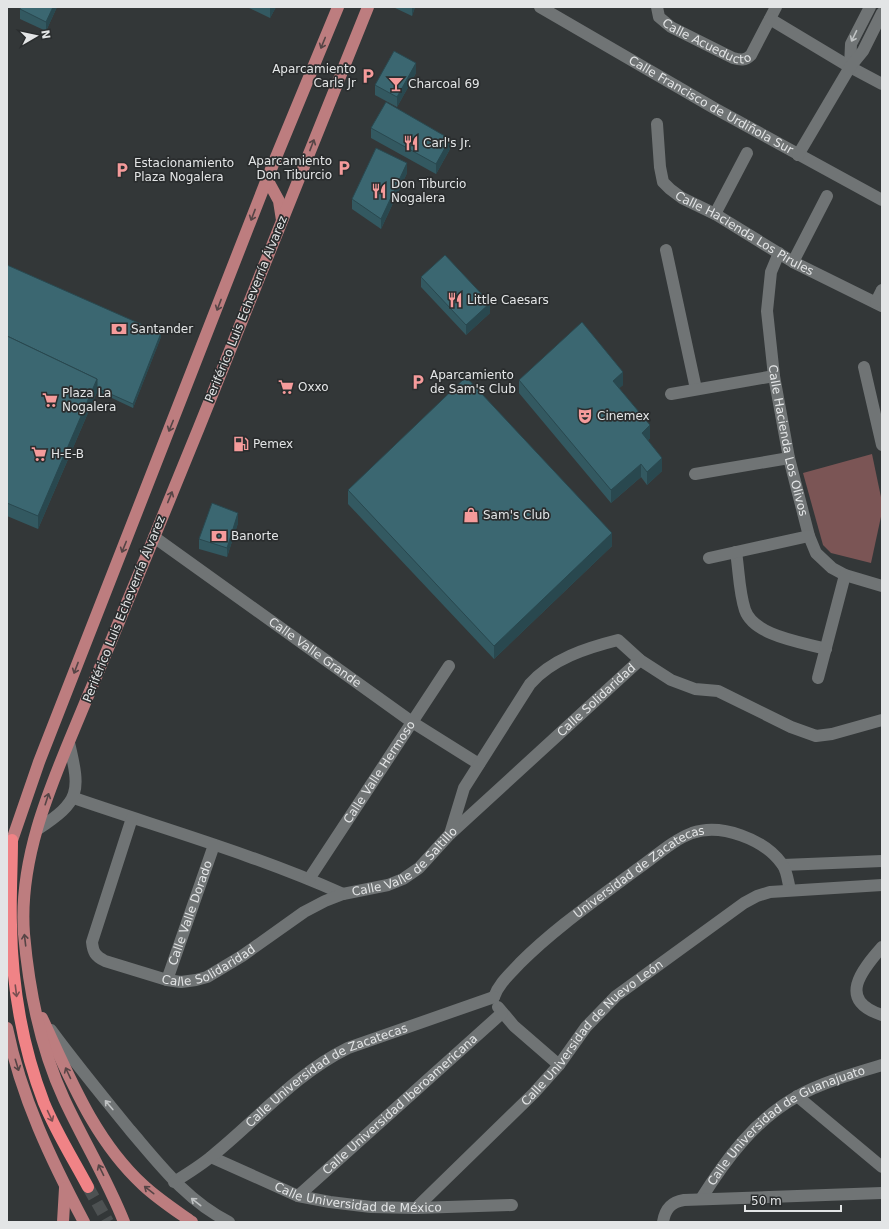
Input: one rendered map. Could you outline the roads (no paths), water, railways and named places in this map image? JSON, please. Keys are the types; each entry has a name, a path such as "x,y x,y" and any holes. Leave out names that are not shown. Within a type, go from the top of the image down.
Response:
{"highway":[{"path":"12,840 12,953 16,994 23,1032 33,1073 45,1104 88,1187"}],"main road":[{"name":"Periférico Luis Echeverría Álvarez","path":"7,854 39,762 267,178 338,7"},
{"name":"Periférico Luis Echeverría Álvarez","path":"124,1222 64,1100 52,1070 37,1019 24,933 24,900 27,868 50,789 154,537 368,7"},
{"path":"267,178 279,201 282,221"},
{"path":"30,978 42,1018 83,1103 99,1132 143,1185 192,1222"},
{"path":"7,1028 32,1114 65,1187 84,1222"},
{"path":"63,1222 65,1187"},
{"path":"65,1187 90,1222"},
{"path":"114,1222 117,1206"}],"street":[{"name":"Calle Francisco de Urdiñola Sur","path":"540,7 798,155 882,200"},
{"name":"Calle Acueducto","path":"657,7 659,17 671,27 733,58 741,60 745,60 751,54 776,7"},
{"path":"850,67 850,44 870,7"},
{"path":"798,155 850,67 863,51 882,13"},
{"path":"770,19 850,67 882,84"},
{"name":"Calle Hacienda Los Pirules","path":"657,124 660,167 663,182 682,198 715,214 793,262 879,304"},
{"path":"715,214 747,153"},
{"path":"793,262 827,196"},
{"path":"666,250 696,389"},
{"name":"Calle Hacienda Los Olivos","path":"779,253 772,272 767,311 774,376 789,458 809,536 816,553 822,560 845,575 882,586"},
{"path":"879,304 882,290"},
{"path":"864,367 882,445"},
{"path":"671,394 774,376"},
{"path":"695,474 789,458"},
{"path":"708,558 809,536"},
{"name":"Calle Valle Grande","path":"154,537 412,722 479,764"},
{"path":"736,552 746,612 752,621 763,630 826,649"},
{"path":"818,678 845,575"},
{"name":"Calle Valle de Saltillo","path":"74,798 214,845 309,879 343,894 388,885 404,879 419,868 450,834 464,788 530,684 545,669 567,657 596,646 618,640 640,660"},
{"name":"Calle Solidaridad","path":"450,834 640,660 671,680 695,689 718,691 816,736 832,734 882,720"},
{"name":"Calle Valle Hermoso","path":"309,879 449,666"},
{"path":"38,830 66,809 74,798 76,786 69,743"},
{"name":"Calle Solidaridad","path":"132,818 92,942 93,951 96,956 104,961 167,980 181,982 207,977 248,952 304,912 343,894"},
{"name":"Universidad de Zacatecas","path":"494,997 497,990 506,978 539,944 576,914 666,848 686,836 708,830 724,831 740,835 759,844 775,856 783,865"},
{"name":"Calle Valle Dorado","path":"167,980 214,845"},
{"path":"790,890 783,865 882,862"},
{"name":"Calle Universidad de Nuevo León","path":"416,1208 534,1093 559,1065 586,1027 616,996 744,903 764,894 790,890 882,886"},
{"path":"882,947 862,972 856,986 857,997 861,1003 867,1008 882,1015"},
{"path":"494,997 502,1013 514,1026 559,1065"},
{"name":"Calle Universidad de Zacatecas","path":"174,1182 212,1157 298,1080 329,1057 348,1048 494,997"},
{"name":"Calle Universidad Iberoamericana","path":"298,1196 502,1013"},
{"path":"42,1018 101,1096 174,1182 197,1203 229,1222"},
{"name":"Calle Universidad de Guanajuato","path":"701,1199 721,1166 744,1138 770,1114 797,1096 882,1065"},
{"path":"797,1096 882,1167"},
{"name":"Calle Universidad de México","path":"212,1157 298,1196 330,1202 371,1207 416,1208 512,1205"},
{"path":"663,1222 666,1212 671,1205 684,1200 882,1193"}],"tunnel":[{"path":"88,1187 108,1222"}],"place":[{"name":"Aparcamiento Carls Jr","path":"368,76"},
{"name":"Charcoal 69","path":"396,84"},
{"name":"Carl's Jr.","path":"411,143"},
{"name":"Aparcamiento Don Tiburcio","path":"344,168"},
{"name":"Estacionamiento Plaza Nogalera","path":"122,170"},
{"name":"Don Tiburcio Nogalera","path":"379,191"},
{"name":"Little Caesars","path":"455,300"},
{"name":"Santander","path":"119,329"},
{"name":"Aparcamiento de Sam's Club","path":"418,382"},
{"name":"Oxxo","path":"286,387"},
{"name":"Plaza La Nogalera","path":"50,400"},
{"name":"Cinemex","path":"585,416"},
{"name":"Pemex","path":"241,444"},
{"name":"H-E-B","path":"39,454"},
{"name":"Sam's Club","path":"471,515"},
{"name":"Banorte","path":"219,536"}]}
